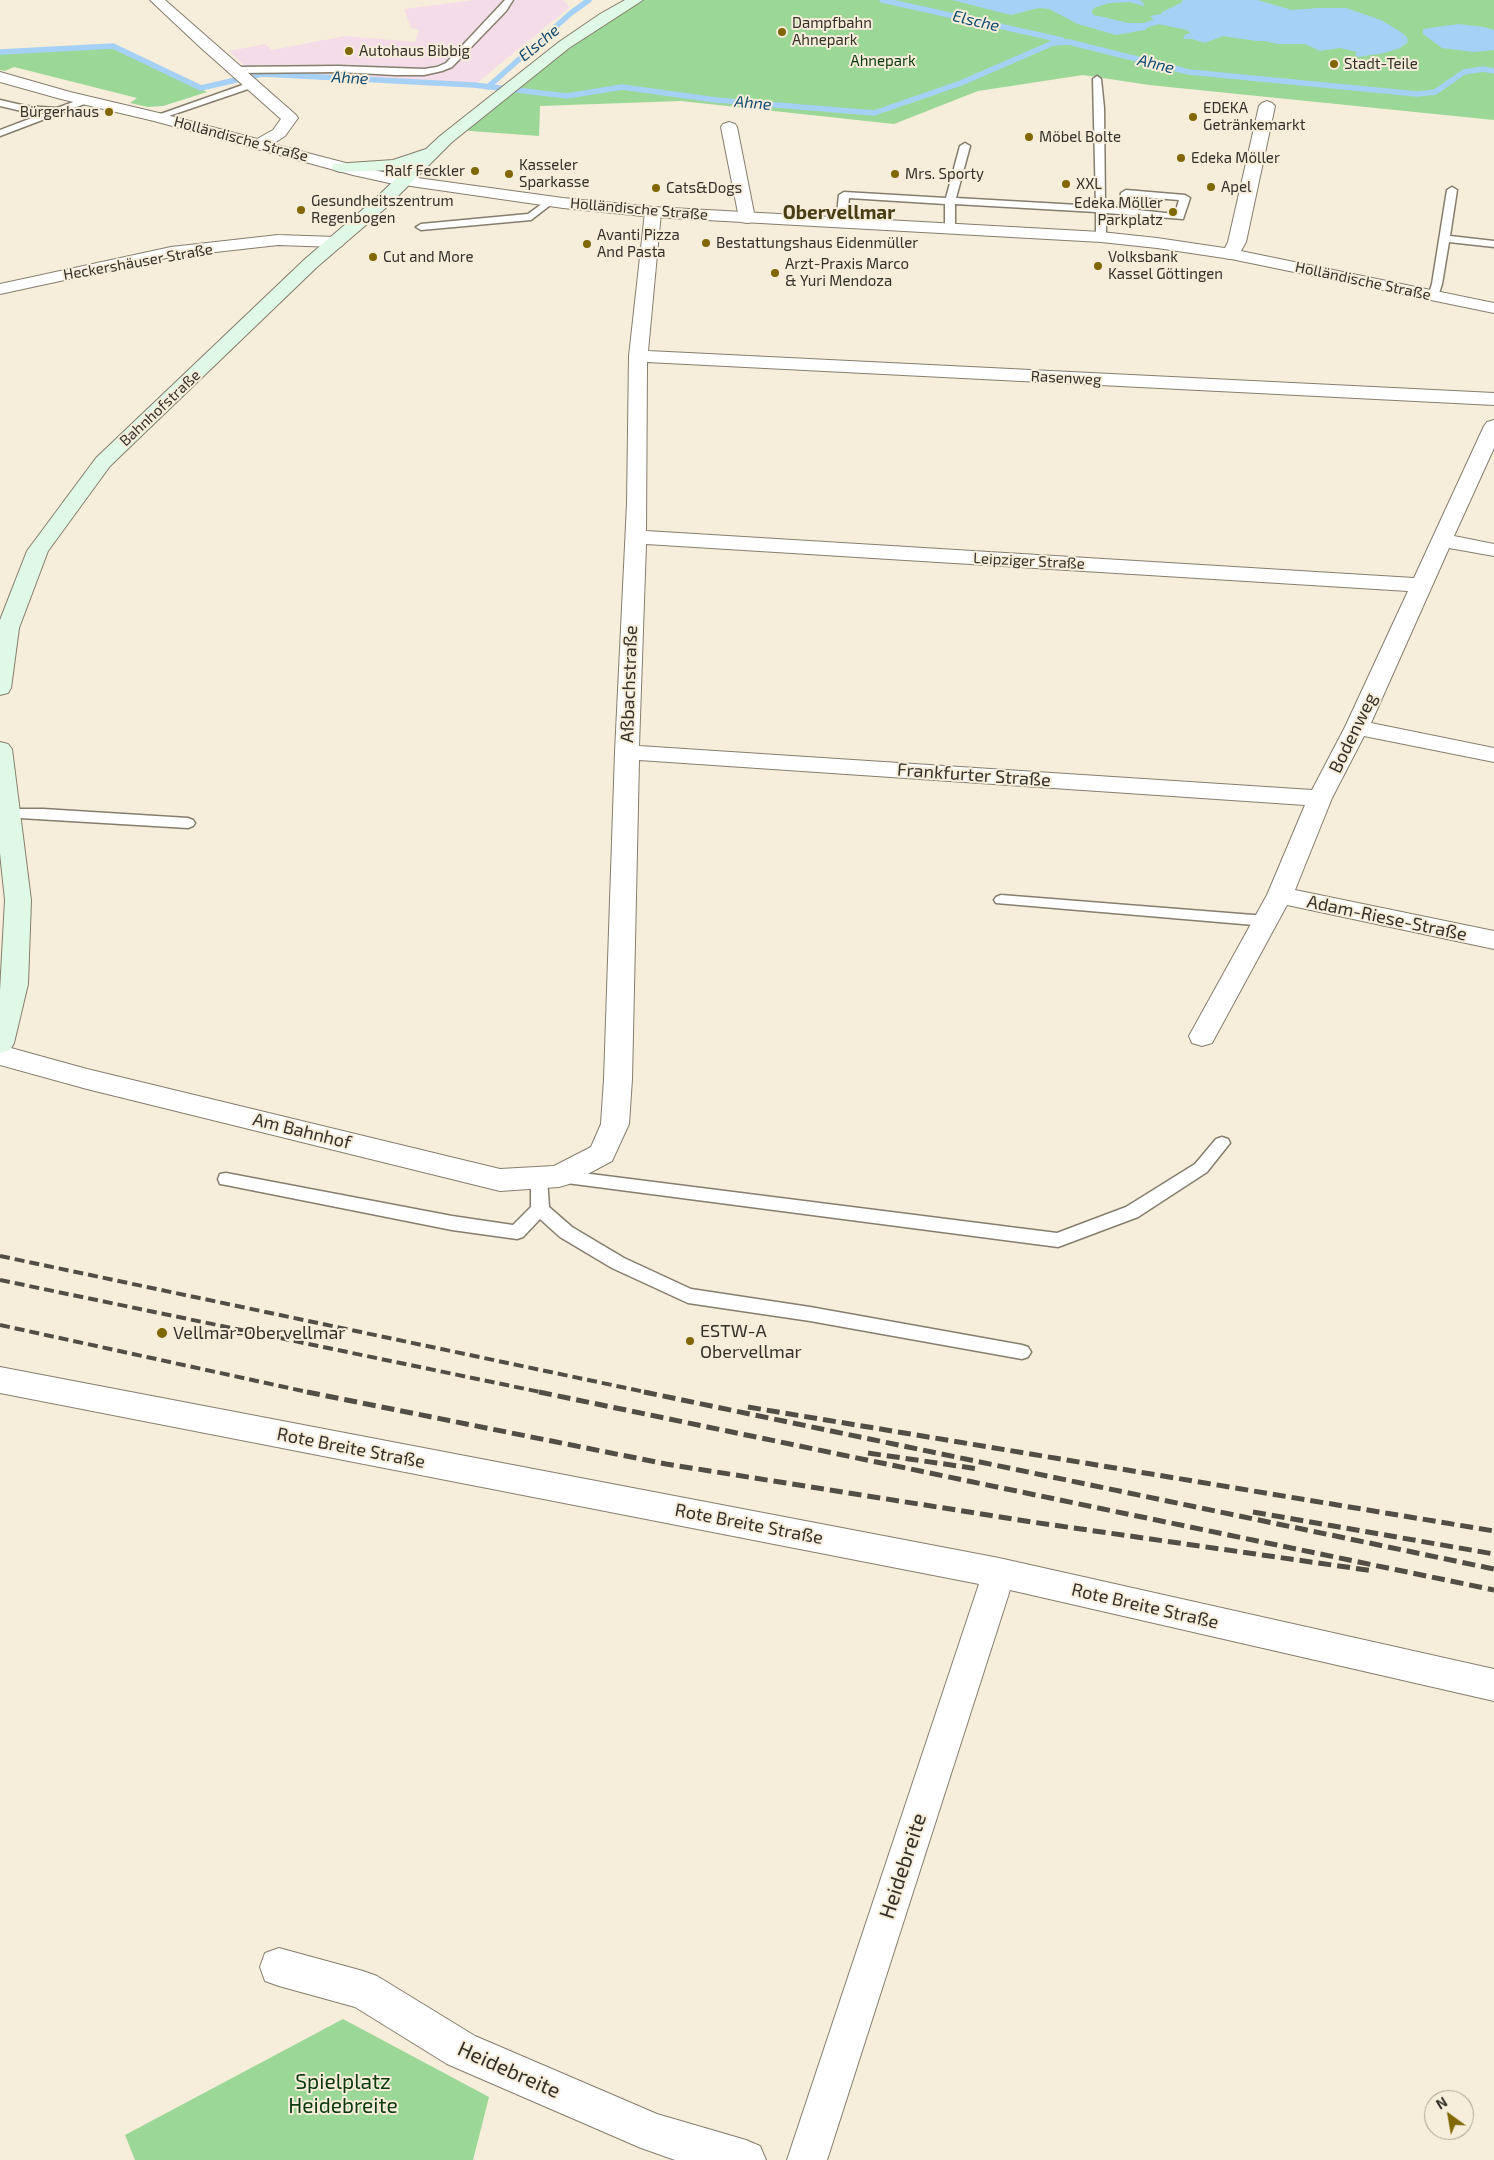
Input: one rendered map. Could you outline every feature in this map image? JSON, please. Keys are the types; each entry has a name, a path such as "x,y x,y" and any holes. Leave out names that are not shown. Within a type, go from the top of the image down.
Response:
{"main road":[{"name":"Bahnhofstraße","path":"0,688 8,628 38,552 102,462 299,274 403,181 431,153 497,97 564,45 605,17 636,0"},
{"path":"340,167 395,165 431,153"},
{"path":"0,749 18,900 15,984 0,1043"}],"street":[{"path":"158,0 290,118 279,133 261,144"},
{"name":"Holländische Straße","path":"0,77 261,144 340,167 403,181 550,201 653,212 1101,238 1231,254 1494,308"},
{"path":"1231,254 1236,242 1267,106"},
{"path":"728,127 747,218"},
{"name":"Aßbachstraße","path":"602,1154 615,1124 618,1079 627,752 637,504 638,356 653,212"},
{"name":"Heckershäuser Straße","path":"0,289 171,252 278,240 336,242"},
{"name":"Rasenweg","path":"638,356 1494,399"},
{"name":"Bodenweg","path":"1202,1036 1280,895 1320,798 1357,727 1494,426"},
{"name":"Leipziger Straße","path":"635,537 1422,585"},
{"path":"1441,540 1494,550"},
{"path":"1357,727 1494,755"},
{"name":"Frankfurter Straße","path":"627,752 1320,798"},
{"name":"Adam-Riese-Straße","path":"1280,895 1494,940"},
{"name":"Am Bahnhof","path":"0,1055 87,1079 500,1180 549,1177 602,1154"},
{"name":"Rote Breite Straße","path":"0,1380 998,1573 1494,1685"},
{"name":"Heidebreite","path":"807,2160 998,1573"},
{"name":"Heidebreite","path":"279,1967 363,1990 461,2050 655,2134 746,2160"}],"lane":[{"path":"157,117 243,77 338,69 424,72 439,69 449,64 462,52 485,29 509,0"},
{"path":"1097,79 1101,238"},
{"path":"0,133 58,112 84,100"},
{"path":"0,103 26,110 58,112"},
{"path":"950,229 950,201 965,146"},
{"path":"1433,296 1437,284 1452,190"},
{"path":"841,223 844,195 1100,210 1179,217 1185,198 1126,193 1123,212"},
{"path":"421,227 532,217 550,201"},
{"path":"1444,238 1494,244"},
{"path":"8,814 43,814 188,823"},
{"path":"1001,900 1266,921"},
{"path":"226,1179 452,1223 517,1232 540,1209 549,1177 1058,1240 1132,1212 1201,1168 1222,1143"},
{"path":"540,1209 566,1232 610,1259 688,1296 810,1314 1022,1352"}],"shaded area":[{"path":"474,0 563,0 570,7 477,83 252,73 229,51 265,44 272,50 345,36 415,42 419,30 411,28 404,9"}],"green space":[{"name":"Ahnepark","path":"636,0 1494,0 1494,120 1149,85 1083,75 978,91 894,124 681,101 540,106 539,136 457,130 497,97"},
{"path":"113,46 207,92 163,106 148,107 130,103 137,98 14,67 5,71 0,70 0,52"},
{"name":"Spielplatz Heidebreite","path":"343,2019 489,2097 473,2160 135,2160 125,2135"}],"water":[{"path":"952,0 1139,0 1143,2 1144,6 1129,2 1109,3 1094,8 1092,11 1093,15 1128,23 1143,23 1149,26 1145,30 1116,35 1078,24 1049,9 1039,8 1011,15"},
{"path":"1183,0 1257,0 1292,10 1346,8 1381,20 1401,32 1407,37 1408,42 1400,48 1384,53 1358,57 1355,55 1357,52 1340,48 1320,51 1305,44 1278,44 1223,36 1205,43 1192,39 1183,39 1185,35 1190,33 1187,30 1158,24 1150,16 1161,14"},
{"path":"1458,24 1494,30 1494,50 1474,52 1442,48 1423,34 1423,29"}],"waterway":[{"name":"Elsche","path":"488,87 571,13 589,0"},
{"name":"Elsche","path":"882,0 1062,40"},
{"path":"1146,25 1156,22"},
{"name":"Ahne","path":"488,87 567,96 622,87 716,100 874,113 961,83 1053,43 1069,42 1189,72 1417,94 1435,92 1464,72 1483,69 1494,71"},
{"name":"Ahne","path":"0,52 113,46 201,88 262,74 488,87"}],"railway":[{"path":"0,1256 650,1393"},
{"path":"0,1280 545,1393"},
{"path":"0,1325 312,1393"},
{"path":"307,1392 666,1464 1032,1522 1374,1571"},
{"path":"539,1392 1494,1590"},
{"path":"644,1392 1494,1569"},
{"path":"748,1407 1494,1531"},
{"path":"868,1453 979,1469"},
{"path":"1253,1512 1494,1554"}],"place":[{"name":"Dampfbahn Ahnepark","path":"782,32"},
{"name":"Autohaus Bibbig","path":"349,51"},
{"name":"Stadt-Teile","path":"1334,64"},
{"name":"Bürgerhaus","path":"109,112"},
{"name":"EDEKA Getränkemarkt","path":"1193,117"},
{"name":"Möbel Bolte","path":"1029,137"},
{"name":"Edeka Möller","path":"1181,158"},
{"name":"Ralf Feckler","path":"475,171"},
{"name":"Kasseler Sparkasse","path":"509,174"},
{"name":"Mrs. Sporty","path":"895,174"},
{"name":"XXL","path":"1066,184"},
{"name":"Apel","path":"1211,187"},
{"name":"Cats&Dogs","path":"656,188"},
{"name":"Gesundheitszentrum Regenbogen","path":"301,210"},
{"name":"Edeka Möller Parkplatz","path":"1173,212"},
{"name":"Bestattungshaus Eidenmüller","path":"706,243"},
{"name":"Avanti Pizza And Pasta","path":"587,244"},
{"name":"Cut and More","path":"373,257"},
{"name":"Volksbank Kassel Göttingen","path":"1098,266"},
{"name":"Arzt-Praxis Marco & Yuri Mendoza","path":"775,273"},
{"name":"Vellmar-Obervellmar","path":"162,1333"},
{"name":"ESTW-A Obervellmar","path":"690,1341"}],"district":[{"name":"Obervellmar","path":"839,213"}]}
